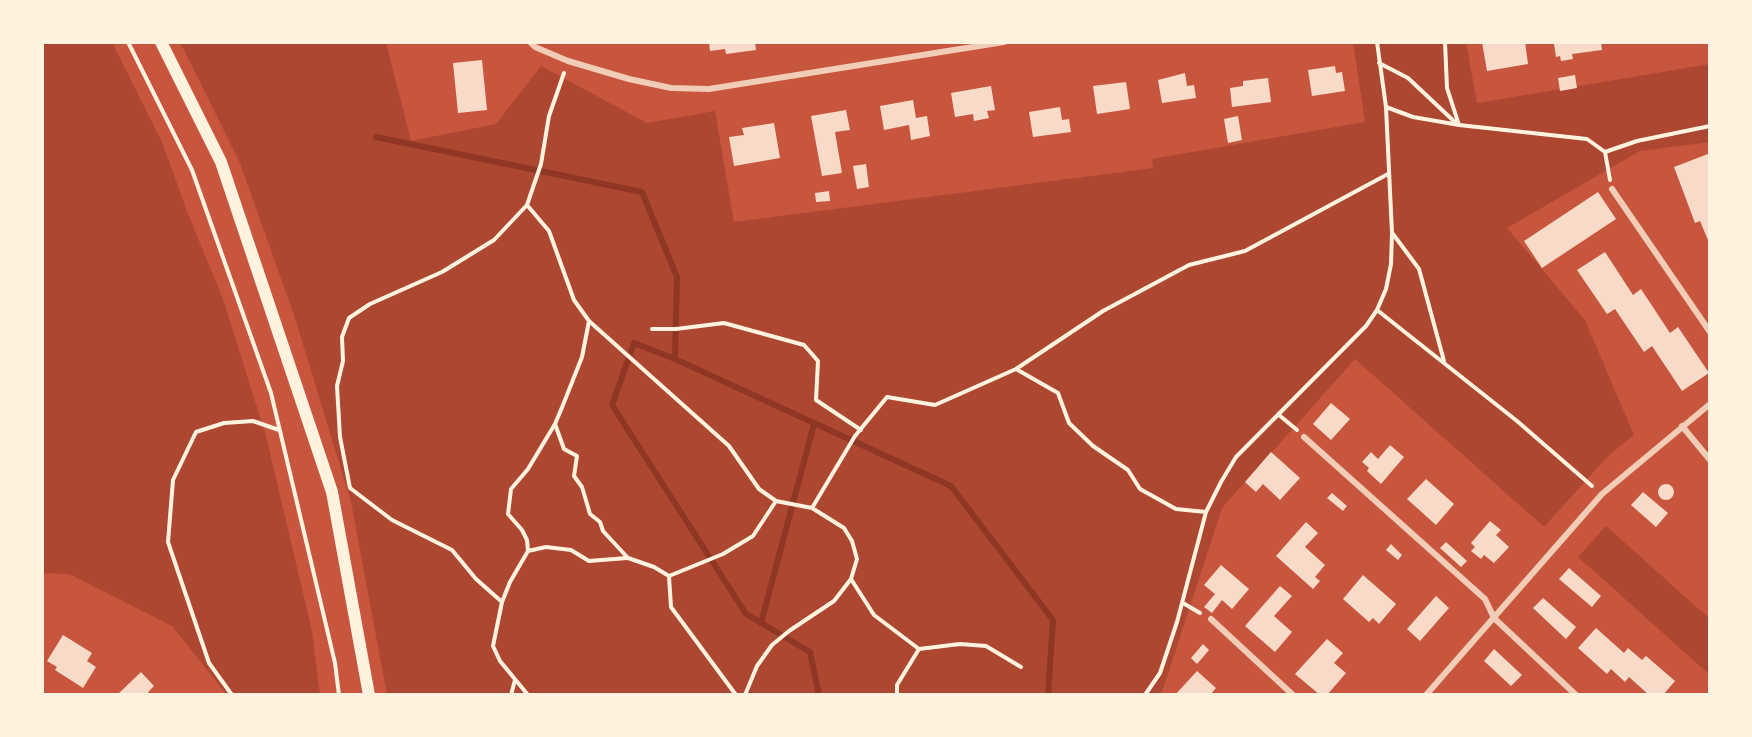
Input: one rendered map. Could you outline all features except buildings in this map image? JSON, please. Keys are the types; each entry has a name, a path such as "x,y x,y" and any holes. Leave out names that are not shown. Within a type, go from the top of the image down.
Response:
{"main road":[{"path":"161,42 221,162 332,492 369,695"}],"street":[{"path":"530,42 535,47 568,61 629,79 670,88 709,89 1004,42"},
{"path":"949,42 950,51"},
{"path":"1612,189 1710,332"},
{"path":"1426,695 1602,494 1710,404"},
{"path":"1682,426 1710,460"},
{"path":"1304,437 1485,599 1494,618 1576,695"},
{"path":"1211,619 1293,695"}],"path":[{"path":"128,42 192,170 271,393 335,663 339,695"},
{"path":"1145,695 1160,673 1183,603 1206,512 1236,457 1366,326 1377,310 1386,289 1391,264 1392,232 1386,107 1377,42"},
{"path":"1445,42 1447,88 1459,125"},
{"path":"502,602 476,579 452,550 392,520 350,488 340,437 337,386 343,362 342,337 349,318 370,304 442,272 494,240 527,204 541,164 549,116 568,61"},
{"path":"1379,63 1408,78 1459,125"},
{"path":"1386,107 1413,117 1459,125 1587,139 1605,152 1612,189"},
{"path":"1605,152 1637,141 1710,126"},
{"path":"812,508 855,436 887,397 935,405 1016,369 1103,311 1189,266 1245,251 1388,174"},
{"path":"527,204 549,231 574,300 589,321 729,446 759,489 777,501 812,508 844,528 852,540 857,559 851,579 834,601 772,645 757,666 745,695"},
{"path":"1392,232 1419,269 1444,362"},
{"path":"1377,310 1444,362 1602,494"},
{"path":"528,695 500,661 493,646 502,602 510,582 528,552 527,540 522,530 508,514 511,489 528,469 555,424 582,357 589,321"},
{"path":"652,328 676,329 724,323 804,345 818,361 816,400 861,430"},
{"path":"1016,369 1058,393 1069,423 1093,447 1128,470 1140,489 1176,509 1206,512"},
{"path":"1279,415 1304,437"},
{"path":"232,695 210,663 168,542 173,480 196,432 224,423 253,421 280,430"},
{"path":"555,424 564,449 577,456 574,476 582,487 590,514 600,522 603,531 628,558 654,567 669,576"},
{"path":"669,576 700,565 753,536 777,501"},
{"path":"528,552 546,547 571,550 589,561 628,558"},
{"path":"669,576 671,607 735,695"},
{"path":"851,579 874,615 919,649 960,644 986,646 1021,667"},
{"path":"1183,603 1211,619"},
{"path":"897,695 897,685 919,649"},
{"path":"511,695 515,680"}],"shaded area":[{"path":"42,42 112,42 162,142 188,214 223,299 266,436 312,631 320,695 227,695 172,626 69,574 42,573"},
{"path":"180,42 386,42 411,141 496,124 541,66 647,123 715,111 734,222 1153,168 1152,159 1365,122 1353,42 1466,42 1477,103 1710,64 1710,142 1640,151 1507,228 1585,320 1634,435 1608,456 1544,527 1355,359 1222,508 1161,695 387,695 351,502 295,318 240,163"},
{"path":"1606,526 1710,619 1710,675 1578,557"}],"waterway":[{"path":"376,137 642,192 677,277 675,359 951,486 1053,620 1048,695"},
{"path":"675,359 634,343 612,405 746,614 810,652 819,695"},
{"path":"761,623 814,424"}]}
